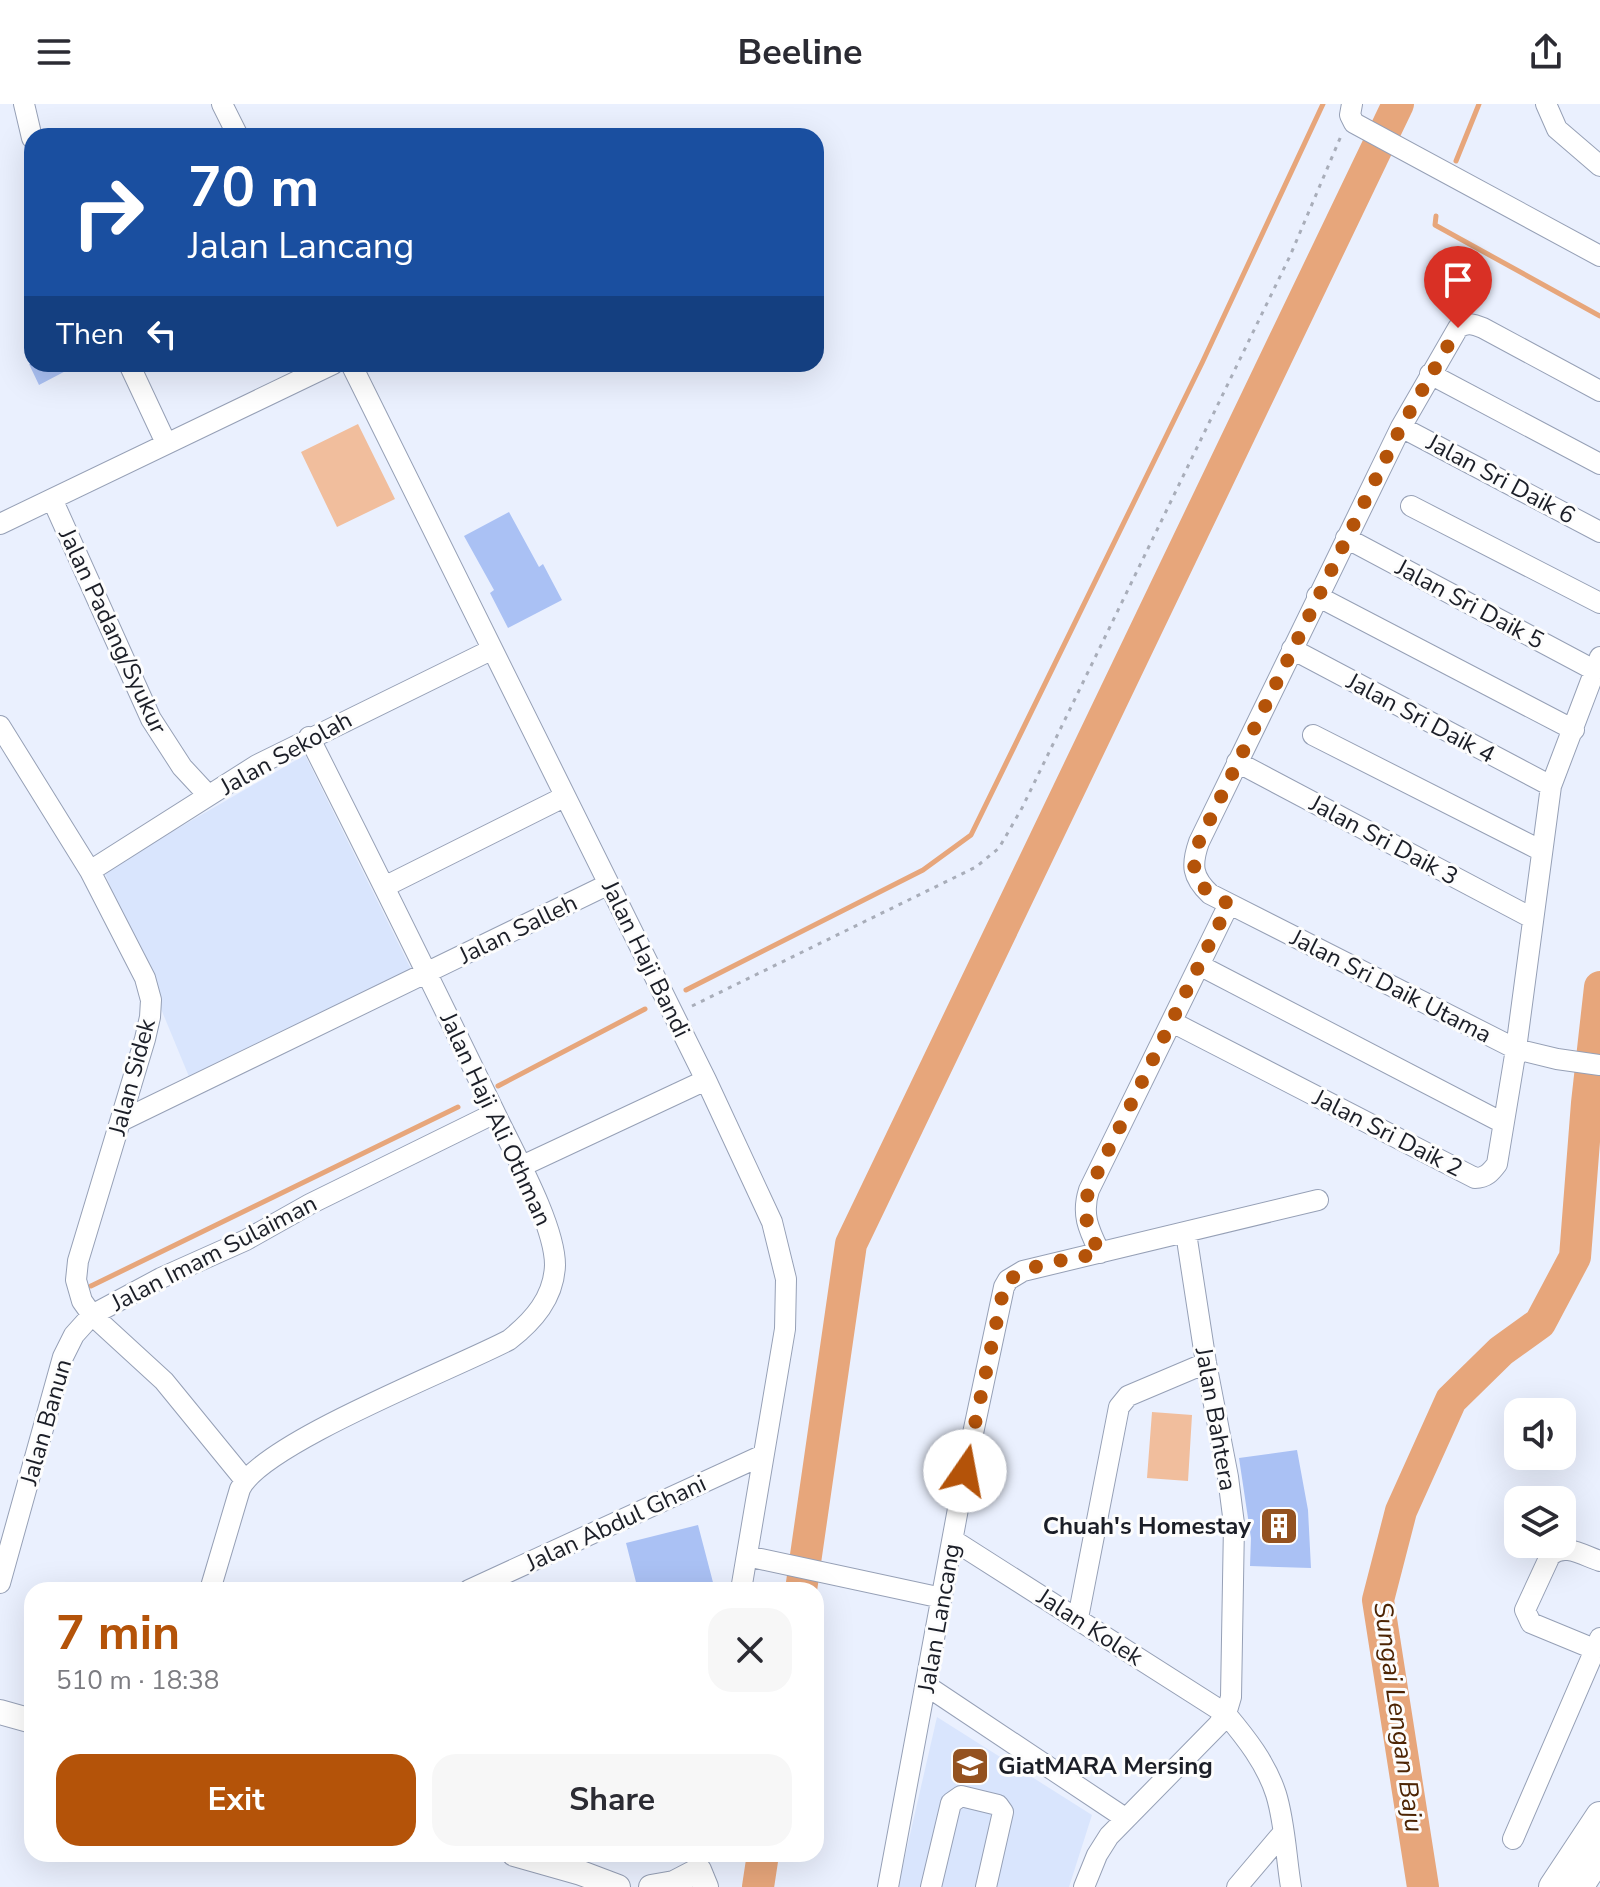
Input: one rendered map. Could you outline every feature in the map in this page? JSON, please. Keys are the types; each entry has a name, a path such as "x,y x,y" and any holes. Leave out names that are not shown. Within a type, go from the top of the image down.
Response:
{"highway":[{"path":"1579,1887 1594,1857 1600,1816"},
{"path":"1553,1887 1594,1857"}],"main road":[{"path":"0,1712 24,1719"},
{"path":"542,1862 618,1887"},
{"path":"651,1887 700,1875"}],"street":[{"path":"24,104 30,128"},
{"path":"222,104 234,128"},
{"path":"1546,104 1557,129 1600,166"},
{"path":"1352,114 1411,153 1600,256"},
{"path":"1237,762 1401,427 1452,335 1464,324 1472,324 1600,391"},
{"path":"133,372 166,443"},
{"path":"0,524 316,372"},
{"name":"Jalan Haji Bandi","path":"355,372 706,1080 772,1222 786,1279 785,1329 742,1582"},
{"path":"1430,374 1600,464"},
{"name":"Jalan Sri Daik 6","path":"1401,427 1600,532"},
{"name":"Jalan Padang/Syukur","path":"53,501 151,719 182,767 208,795"},
{"path":"1411,506 1600,603"},
{"name":"Jalan Sri Daik 5","path":"1346,538 1597,663"},
{"path":"1317,596 1574,730"},
{"name":"Jalan Sri Daik 4","path":"1292,649 1551,786"},
{"name":"Jalan Sekolah","path":"90,871 257,765 491,650"},
{"name":"Jalan Sri Daik 2","path":"1172,1022 1475,1178 1491,1173 1497,1164 1516,1049 1551,786 1597,663"},
{"name":"Jalan Sidek","path":"0,726 90,871 145,978 151,1000 150,1017 121,1121 78,1261 76,1280 82,1301 92,1315"},
{"path":"1313,735 1542,851"},
{"name":"Jalan Haji Ali Othman","path":"244,1479 284,1449 486,1352 527,1326 550,1290 555,1266 552,1237 495,1113 309,737"},
{"name":"Jalan Sri Daik Utama","path":"1237,762 1199,842 1192,867 1195,876 1210,894 1516,1049 1600,1065"},
{"name":"Jalan Sri Daik 3","path":"1237,762 1532,918"},
{"path":"384,887 564,797"},
{"name":"Jalan Salleh","path":"121,1121 609,884"},
{"path":"1100,1253 1085,1219 1084,1205 1089,1190 1229,904"},
{"path":"1199,965 1503,1123"},
{"path":"520,1167 706,1080"},
{"name":"Jalan Imam Sulaiman","path":"244,1479 164,1381 92,1315 495,1113"},
{"name":"Jalan Lancang","path":"888,1887 965,1471 1008,1280 1023,1271 1318,1200"},
{"name":"Jalan Bahtera","path":"1186,1233 1234,1524 1231,1697 1226,1714"},
{"name":"Jalan Banun","path":"0,1583 63,1357 74,1335 92,1315"},
{"path":"1078,1618 1119,1407 1128,1396 1206,1363"},
{"name":"Jalan Abdul Ghani","path":"486,1582 763,1455"},
{"path":"212,1582 244,1479"},
{"name":"Jalan Kolek","path":"953,1540 1226,1714"},
{"path":"1513,1839 1597,1644 1531,1623 1525,1610 1550,1556 1556,1550 1564,1549 1600,1561"},
{"path":"747,1556 942,1598"},
{"path":"927,1686 1125,1818"},
{"path":"1084,1887 1097,1855 1109,1836 1226,1714 1255,1752 1271,1782 1280,1810 1291,1887"},
{"path":"931,1887 951,1803 961,1796 998,1805 1003,1812 986,1887"},
{"path":"1237,1887 1282,1834"}],"path":[{"path":"674,1015 976,867 999,848 1022,808 1290,256 1352,114"}],"shaded area":[{"path":"358,424 395,499 337,527 301,452"},
{"path":"305,755 412,971 190,1079 104,871"},
{"path":"1152,1412 1192,1415 1188,1481 1147,1478"},
{"name":"GiatMARA Mersing","path":"937,1717 1092,1815 1069,1887 898,1887"}],"building":[{"path":"33,372 64,372 39,385"},
{"path":"509,512 539,567 543,564 562,600 508,628 490,593 494,590 464,536"},
{"path":"1297,1450 1308,1510 1311,1568 1250,1566 1251,1538 1239,1458"},
{"path":"698,1525 713,1582 636,1582 626,1543"}],"waterway":[{"path":"686,990 923,870 971,835 1202,363 1323,104"},
{"path":"802,1582 851,1244 1398,104"},
{"path":"1456,161 1479,104"},
{"path":"1436,216 1435,225 1600,316"},
{"name":"Sungai Lengan Baju","path":"1423,1887 1378,1600 1401,1511 1451,1400 1501,1351 1540,1323 1575,1257 1600,987"},
{"path":"498,1086 645,1009"},
{"path":"1587,1103 1600,1110"},
{"path":"91,1286 458,1107"},
{"path":"758,1887 762,1862"}],"place":[{"name":"Chuah's Homestay","path":"1279,1526"},
{"name":"GiatMARA Mersing","path":"970,1766"}],"route":[{"path":"965,1471 1008,1280 1023,1271 1100,1253 1085,1219 1084,1205 1089,1190 1229,904 1210,894 1195,876 1193,858 1199,842 1401,427 1458,328"}]}
